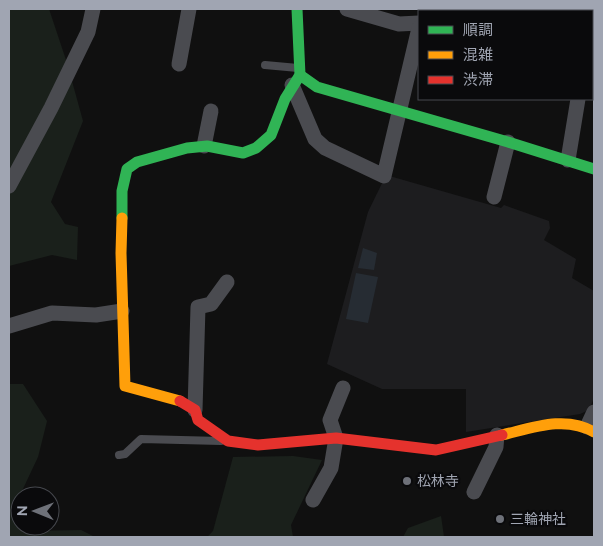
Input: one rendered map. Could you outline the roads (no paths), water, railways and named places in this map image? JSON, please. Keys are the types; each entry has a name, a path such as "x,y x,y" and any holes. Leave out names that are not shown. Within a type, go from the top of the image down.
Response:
{"street":[{"path":"9,186 51,108 88,32 93,9"},
{"path":"179,64 188,9"},
{"path":"297,9 297,76 315,139 325,148 384,176 418,32"},
{"path":"347,9 399,24 418,23"},
{"path":"297,76 317,87 508,142 594,170"},
{"path":"195,410 182,402 125,386 122,311 122,191 127,170 137,162 187,148 204,146 224,148 243,153 256,148 271,135 297,76"},
{"path":"568,160 578,100"},
{"path":"204,146 211,111"},
{"path":"494,197 508,142"},
{"path":"227,282 211,304 198,307 195,410 198,420 228,441 258,446 336,438 436,450 552,424 571,423 591,430 594,412"},
{"path":"9,326 52,313 96,315 122,311"},
{"path":"313,500 331,468 336,438 330,420 343,388"},
{"path":"474,492 496,447 497,435"}],"lane":[{"path":"265,65 297,76"},
{"path":"118,455 125,454 140,439 228,441"}],"place":[{"name":"松林寺","path":"407,481"},
{"name":"三輪神社","path":"500,519"}]}
